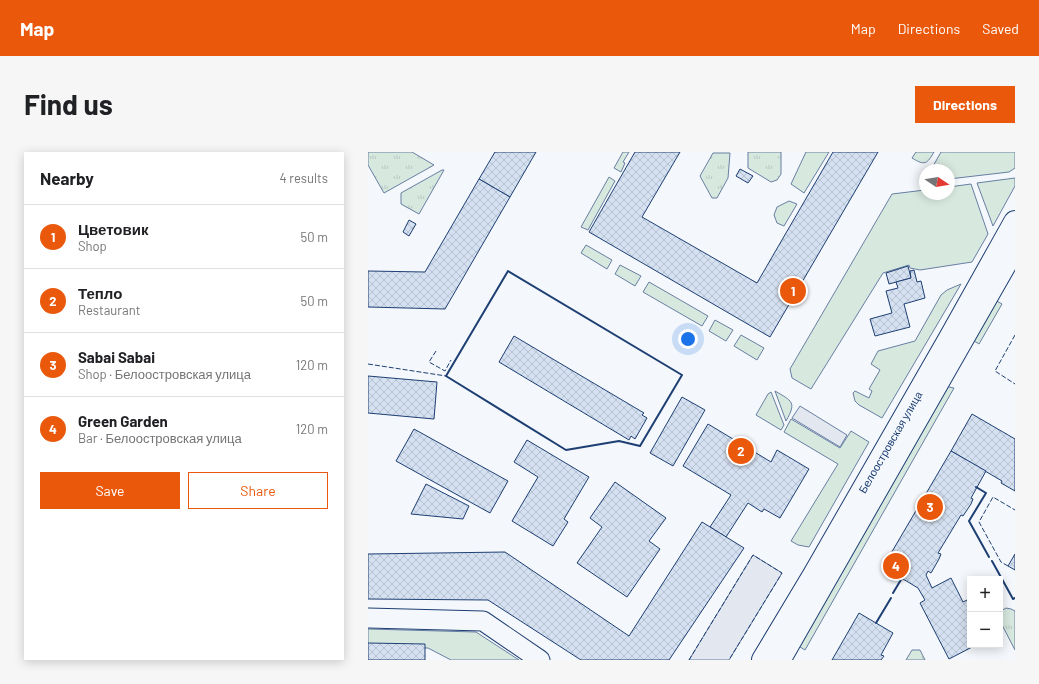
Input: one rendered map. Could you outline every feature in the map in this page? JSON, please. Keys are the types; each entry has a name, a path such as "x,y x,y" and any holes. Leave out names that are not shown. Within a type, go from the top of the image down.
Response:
{"main road":[{"name":"Белоостровская улица","path":"763,660 950,338 1015,222"}],"street":[{"name":"Белоостровская улица","path":"781,660 1015,250"},
{"path":"368,618 483,621 540,660"}],"green space":[{"path":"368,152 412,152 434,165 384,193 368,165"},
{"path":"623,152 629,152 623,162 625,163 621,172 614,168"},
{"path":"748,152 781,152 781,174 777,180 771,182 748,168"},
{"path":"806,152 829,152 804,193 791,184"},
{"path":"916,152 934,152 927,161 923,163 912,158"},
{"path":"941,152 1015,152 1015,168 1009,172 955,178 955,164 934,164"},
{"path":"713,153 730,153 728,178 717,198 712,198 700,176"},
{"path":"444,170 419,214 401,204 401,193"},
{"path":"609,177 615,181 588,230 581,227"},
{"path":"1015,178 1015,186 993,226 977,183"},
{"path":"971,184 988,234 972,262 920,270 910,268 909,265 883,273 811,389 792,378 790,369 892,194 919,191 919,200 955,200 955,186"},
{"path":"789,201 797,204 784,226 777,223 774,215 777,207"},
{"path":"586,245 612,260 607,269 581,253"},
{"path":"620,265 641,276 635,286 615,274"},
{"path":"649,282 708,316 702,326 643,292"},
{"path":"961,284 882,418 859,405 855,401 853,393 855,391 869,398 872,391 869,389 880,370 871,364 878,351 915,341 941,295 947,290"},
{"path":"993,299 1002,304 979,344 971,339"},
{"path":"715,320 733,330 726,341 709,331"},
{"path":"741,335 764,348 757,360 734,346"},
{"path":"944,386 954,388 805,650 797,645"},
{"path":"775,391 791,403 791,410 786,421"},
{"path":"771,392 784,425 781,430 756,415 768,394"},
{"path":"791,419 840,448 851,431 869,442 809,547 798,545 791,541 838,464 784,432"},
{"path":"1006,608 1015,611 1015,650 1003,627 1003,610"},
{"path":"368,629 476,632 519,660 451,660 428,648 368,648"},
{"path":"912,650 920,650 925,660 906,660"}],"shaded area":[{"path":"800,406 847,435 840,447 792,418"},
{"path":"753,555 782,573 729,660 689,660"}],"building":[{"path":"495,152 536,152 510,197 479,179"},
{"path":"635,152 680,152 642,217 757,283 833,152 878,152 770,337 589,232"},
{"path":"740,169 753,176 748,183 736,176"},
{"path":"479,179 510,197 445,309 368,307 368,271 425,272"},
{"path":"409,220 416,224 409,236 403,232"},
{"path":"908,266 911,278 889,284 886,273"},
{"path":"914,270 917,282 921,281 925,298 904,304 910,327 875,336 870,319 892,313 886,291 898,288 896,282 911,278 910,271"},
{"path":"514,336 644,413 642,415 647,418 635,439 631,436 629,440 499,362"},
{"path":"368,376 437,382 434,419 368,413"},
{"path":"682,397 705,410 673,466 650,453"},
{"path":"972,414 1015,439 1015,491 1001,483 1002,481 951,451"},
{"path":"708,424 771,462 777,450 809,469 780,518 764,509 762,512 748,503 726,537 710,527 731,495 683,466"},
{"path":"414,429 508,481 490,513 396,461"},
{"path":"527,440 589,477 564,519 568,522 553,546 512,521 538,477 514,462"},
{"path":"951,451 986,471 971,498 973,499 971,504 963,516 961,515 938,553 941,554 931,573 928,571 926,575 932,588 951,578 963,602 967,600 967,648 970,648 949,659 920,603 925,600 918,588 883,567"},
{"path":"615,482 666,518 649,541 660,549 627,597 577,563 602,527 590,518"},
{"path":"426,484 469,506 463,519 411,514"},
{"path":"702,522 744,548 669,660 581,660 488,600 368,599 368,554 505,552 629,636"},
{"path":"1015,554 1015,570 1008,566"},
{"path":"859,613 893,633 881,655 884,656 881,660 832,660"},
{"path":"368,643 425,644 425,660 368,660"}],"fence":[{"path":"1015,335 995,371 1015,384"},
{"path":"436,351 429,362 445,371 451,360"},
{"path":"368,364 446,376"},
{"path":"1008,566 1001,562 979,522 993,497 1015,510"},
{"path":"689,660 753,555 782,573 729,660"}],"wall":[{"path":"508,271 682,375 640,446 619,441 566,450 446,376 508,271"},
{"path":"976,487 986,493 969,521 989,557"},
{"path":"992,561 1013,599 1015,598"},
{"path":"893,593 902,578"},
{"path":"876,623 891,598"}],"place":[{"name":"Цветовик","path":"793,291"},
{"name":"Тепло","path":"741,451"},
{"name":"Sabai Sabai","path":"930,507"},
{"name":"Green Garden","path":"896,566"}]}
